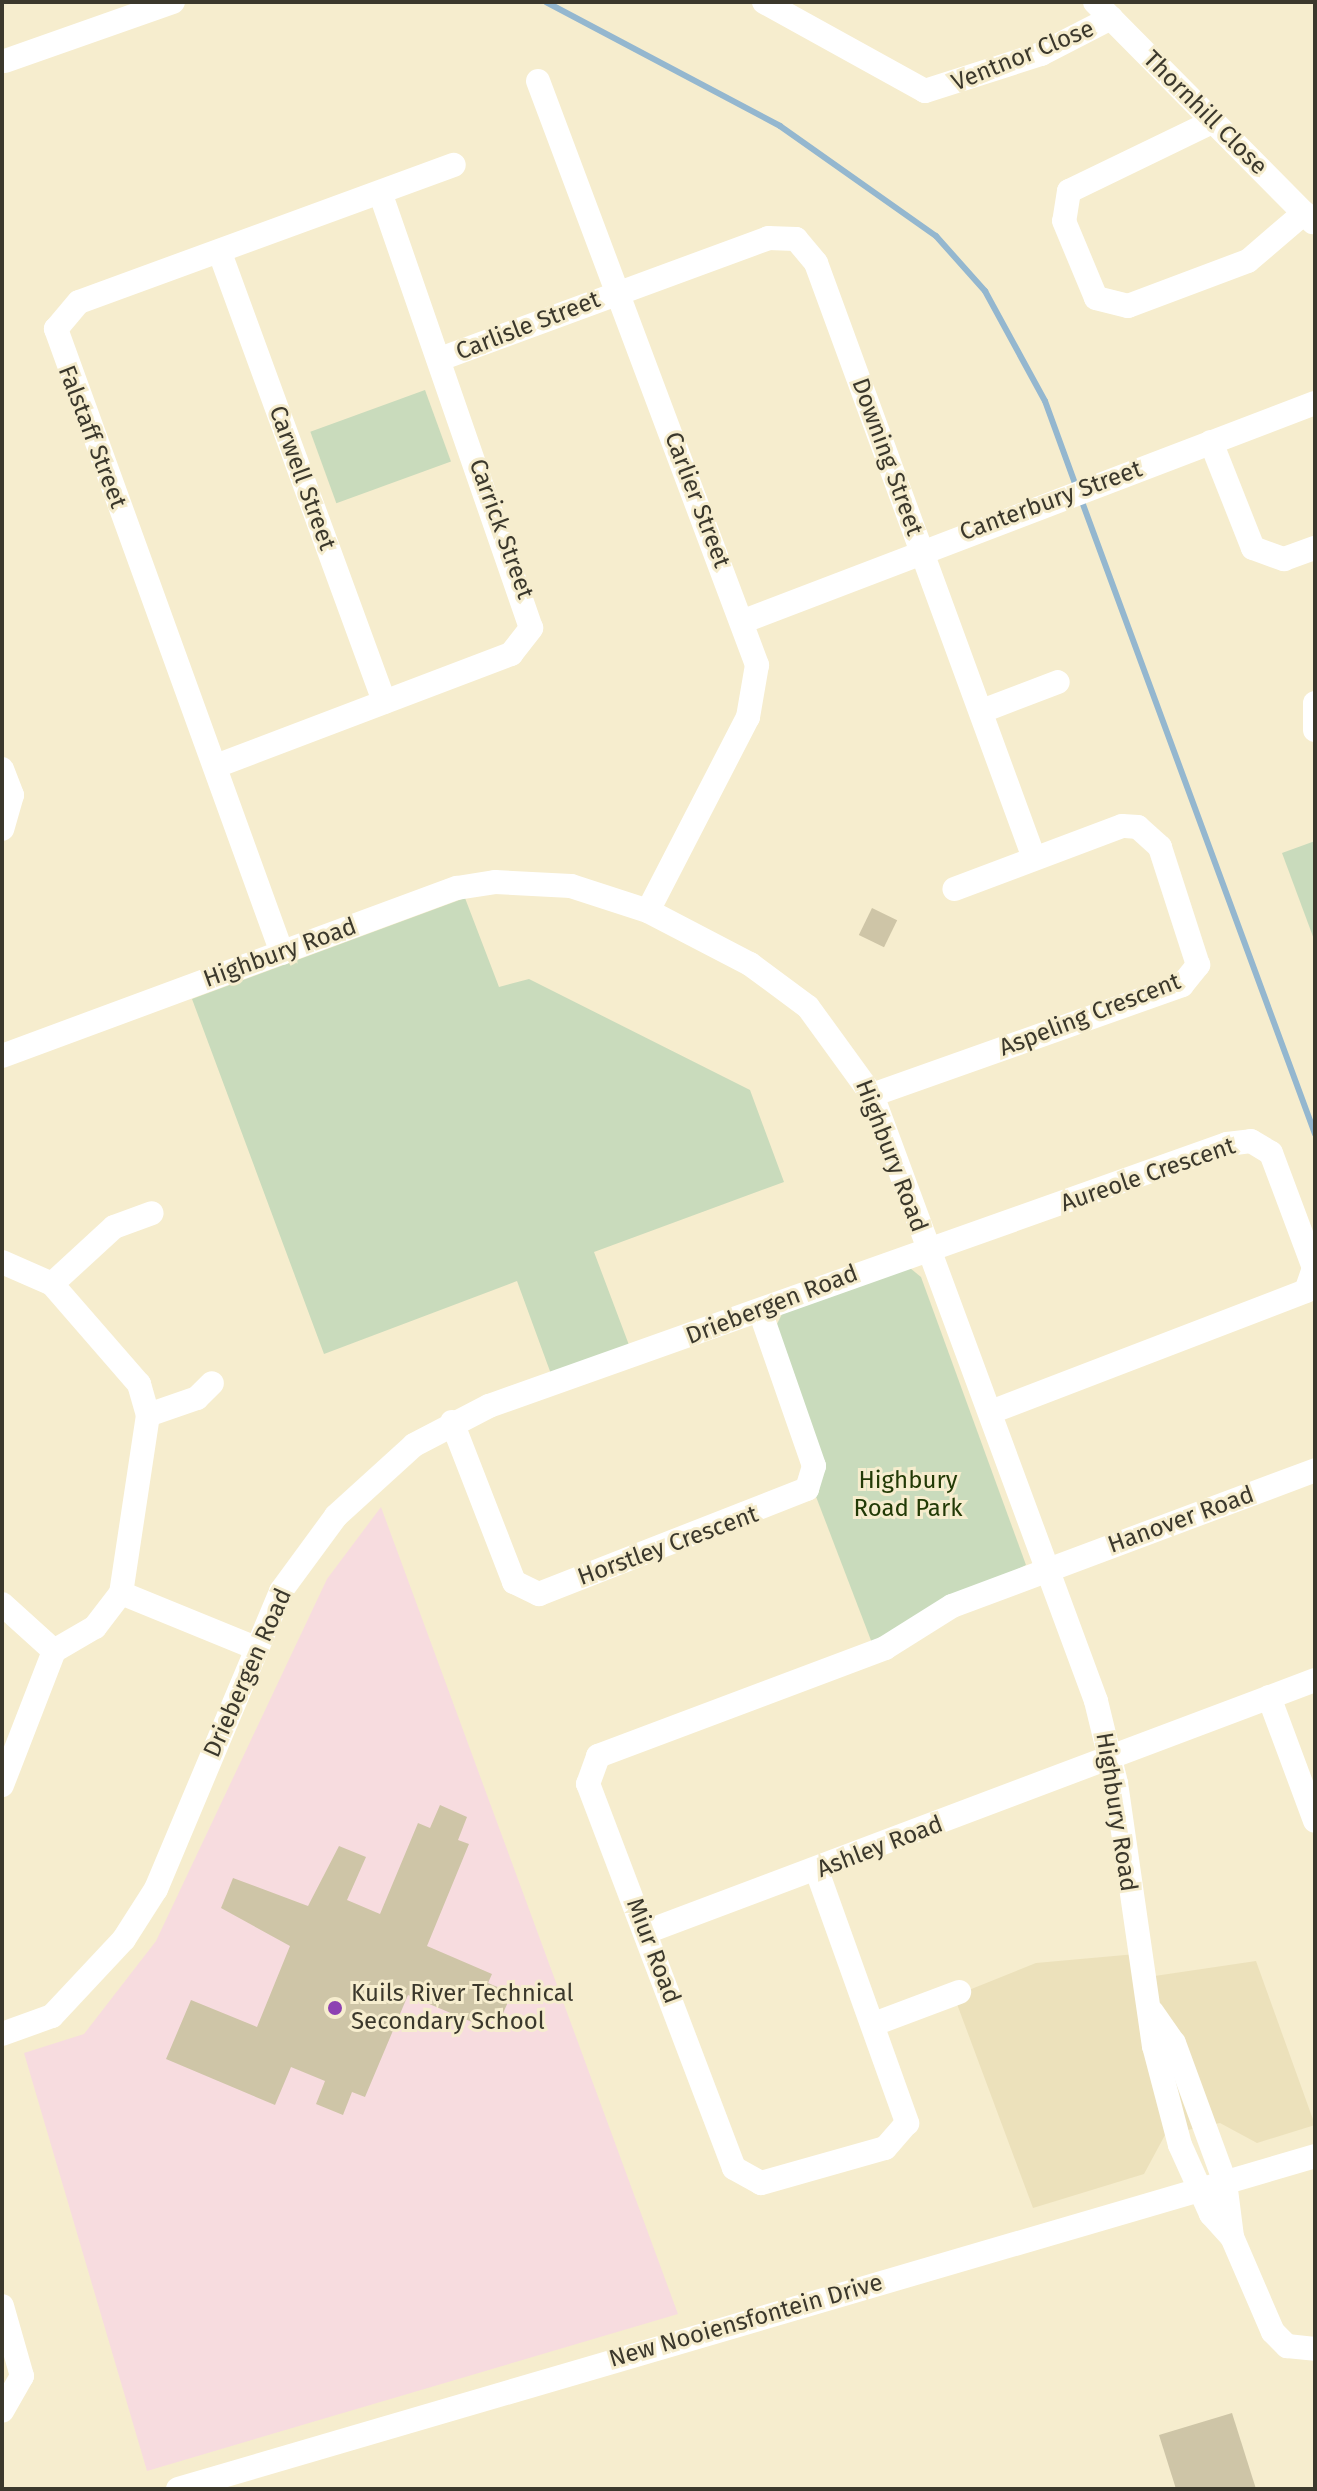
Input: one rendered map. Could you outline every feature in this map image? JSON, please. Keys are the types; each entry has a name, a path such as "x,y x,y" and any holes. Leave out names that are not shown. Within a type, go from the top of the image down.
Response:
{"street":[{"path":"5,61 119,11 173,2"},
{"name":"Ventnor Close","path":"764,2 925,91 1041,54 1103,10"},
{"name":"Thornhill Close","path":"1103,10 1309,218"},
{"name":"Carlier Street","path":"538,81 616,293 744,621 757,665 752,705 648,911"},
{"path":"1214,121 1069,191 1064,221 1096,298 1128,306 1248,261 1309,218"},
{"name":"Falstaff Street","path":"282,953 216,766 55,340 61,321 79,302 454,165"},
{"name":"Carrick Street","path":"216,766 511,654 533,618 380,193"},
{"name":"Downing Street","path":"616,293 768,238 796,239 816,263 1034,858"},
{"name":"Carwell Street","path":"220,253 384,702"},
{"name":"Carlisle Street","path":"440,359 616,293"},
{"name":"Canterbury Street","path":"744,621 921,549 1315,403"},
{"path":"1211,442 1253,548 1274,559 1315,548"},
{"path":"982,711 1058,682"},
{"path":"1315,703 1315,730"},
{"path":"2,769 12,795 2,829"},
{"name":"Aspeling Crescent","path":"872,1095 1174,988 1193,973 1199,952 1151,834 1122,826 954,889"},
{"name":"Highbury Road","path":"2,1056 457,888 495,882 571,886 648,911 785,987 828,1029 872,1095 1047,1570 1110,1756 1151,2010 1180,2145 1200,2191 1232,2237"},
{"name":"Aureole Crescent","path":"928,1250 1238,1141 1271,1153 1314,1268 1306,1291 990,1412"},
{"path":"52,1284 114,1227 152,1213"},
{"name":"Driebergen Road","path":"2,2034 52,2016 78,1995 134,1924 281,1591 320,1534 372,1479 452,1422 928,1250"},
{"path":"2,1262 52,1284 139,1384 148,1415 121,1593 95,1627 54,1651 2,1785"},
{"name":"Horstley Crescent","path":"452,1422 514,1582 539,1594 807,1489 814,1466 760,1311"},
{"path":"148,1415 197,1398 212,1383"},
{"name":"Hanover Road","path":"1047,1570 1315,1470"},
{"name":"Miur Road","path":"817,1871 908,2114 904,2133 885,2148 761,2183 745,2180 734,2168 588,1784 598,1756 885,1648 952,1606 1047,1570"},
{"path":"121,1593 256,1648"},
{"path":"2,1604 54,1651"},
{"name":"Ashley Road","path":"646,1932 817,1871 1110,1756 1315,1680"},
{"path":"1269,1697 1315,1821"},
{"path":"874,2024 959,1992"},
{"name":"Highbury Road","path":"1151,2010 1174,2043 1225,2182 1232,2237"},
{"name":"New Nooiensfontein Drive","path":"178,2489 1315,2156"},
{"path":"1232,2237 1273,2332 1287,2346 1315,2349"},
{"path":"2,2306 22,2376 2,2411"}],"shaded area":[{"name":"Kuils River Technical Secondary School","path":"381,1507 678,2314 147,2471 24,2053 84,2034 156,1941 327,1579"},
{"path":"1136,1954 1141,1978 1256,1961 1315,2125 1257,2143 1220,2123 1165,2135 1144,2174 1033,2208 954,1996 1036,1963"}],"green space":[{"path":"425,390 451,461 336,503 310,432"},
{"path":"1315,841 1315,942 1282,853"},
{"path":"465,898 499,987 529,979 750,1090 784,1182 594,1252 629,1345 551,1374 517,1281 324,1354 192,999"},
{"name":"Highbury Road Park","path":"910,1268 921,1277 1026,1565 872,1643 815,1494 776,1326 782,1314"}],"building":[{"path":"872,908 897,920 884,947 859,935"},
{"path":"440,1805 467,1817 458,1840 469,1844 427,1946 492,1974 488,1983 512,1993 500,2020 477,2010 472,2022 408,1995 365,2097 352,2092 343,2115 316,2104 325,2081 291,2067 275,2105 166,2059 191,2000 257,2027 290,1946 221,1908 233,1878 308,1906 339,1846 366,1857 347,1900 380,1914 418,1823 430,1828"},
{"path":"1232,2413 1256,2489 1176,2489 1159,2435"}],"waterway":[{"path":"546,2 780,126 936,236 985,291 1045,401 1077,489"},
{"path":"1081,499 1315,1134"}],"place":[{"name":"Kuils River Technical Secondary School","path":"335,2008"}]}
